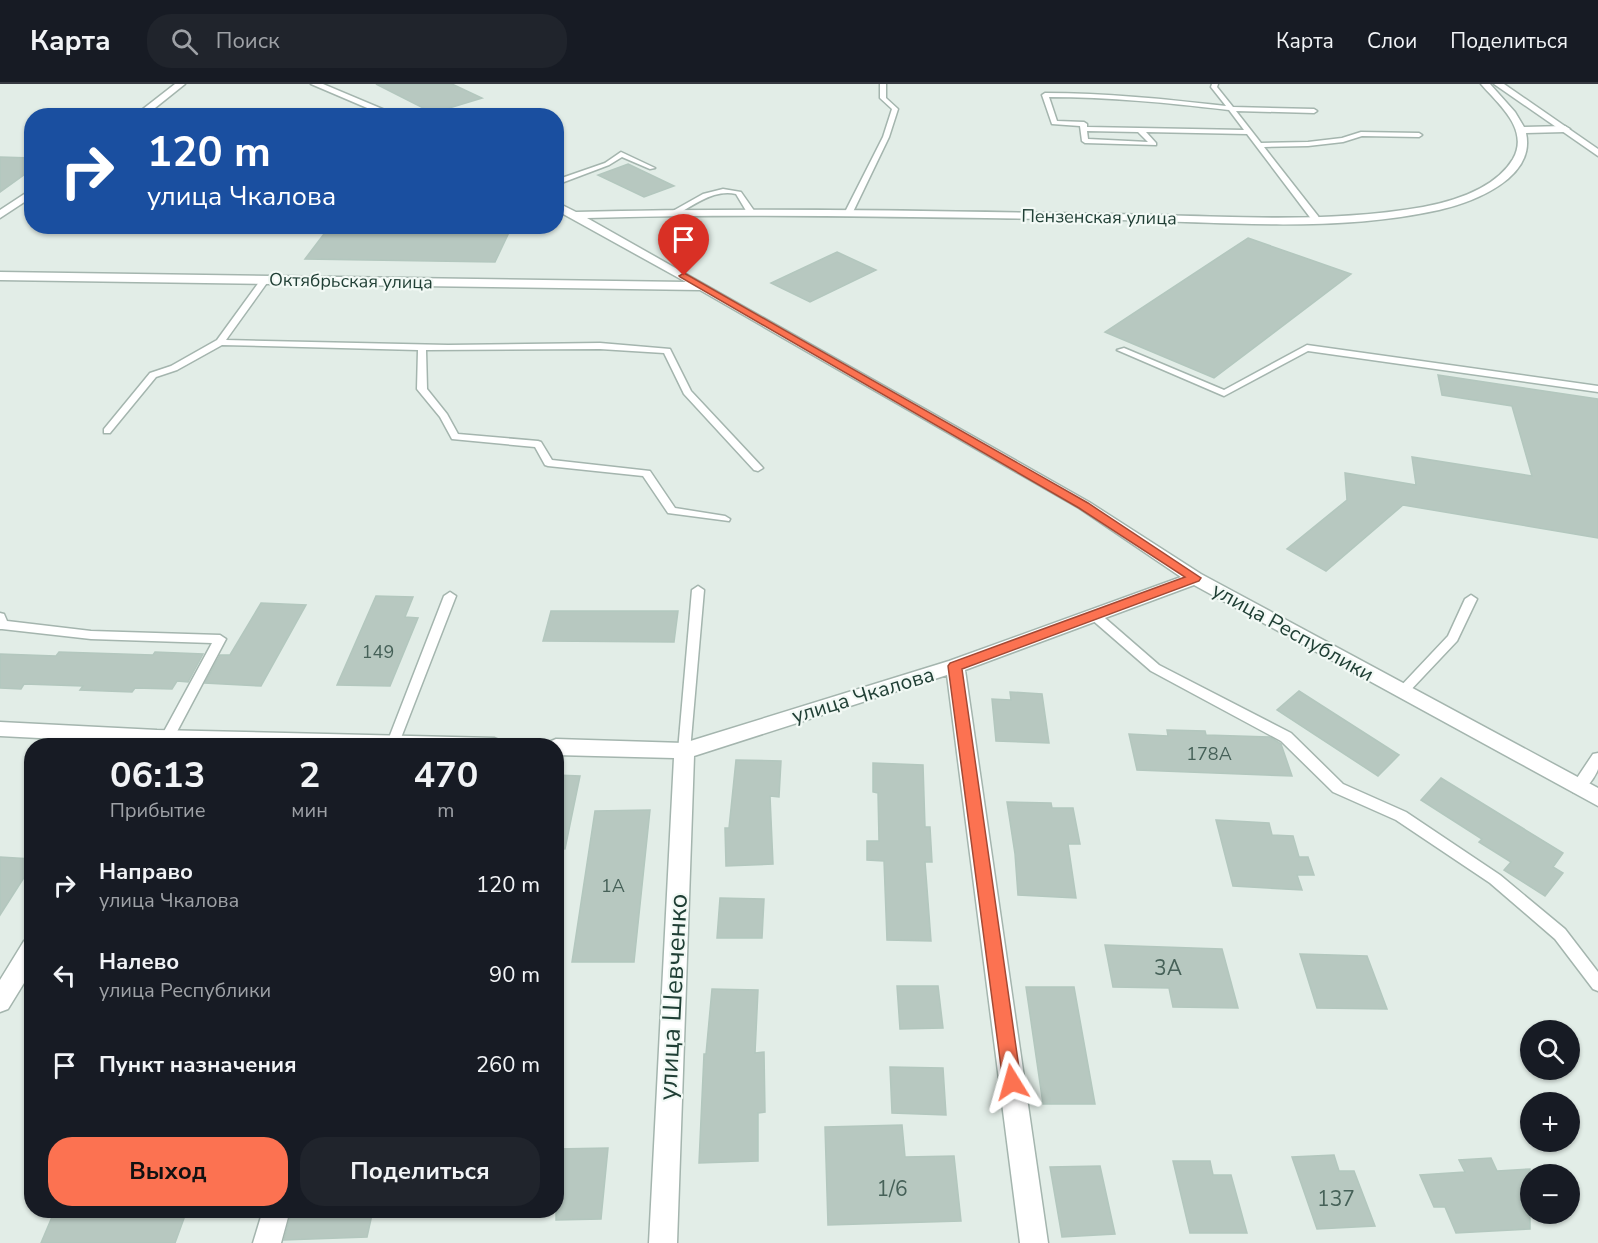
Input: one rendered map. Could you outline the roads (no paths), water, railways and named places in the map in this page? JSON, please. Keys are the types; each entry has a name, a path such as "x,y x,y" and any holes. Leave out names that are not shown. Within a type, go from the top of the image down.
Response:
{"street":[{"path":"149,108 181,84"},
{"path":"315,84 375,108"},
{"path":"1485,84 1502,101 1522,130 1565,129"},
{"path":"1498,84 1598,153"},
{"name":"Пензенская улица","path":"575,215 751,212 1361,217 1416,211 1449,204 1485,189 1508,173 1521,156 1524,144 1522,130"},
{"path":"0,215 24,198"},
{"name":"улица Республики","path":"564,209 1084,505 1195,578 1598,798"},
{"name":"Октябрьская улица","path":"0,276 702,286"},
{"name":"улица Чкалова","path":"564,747 684,751 955,666 1195,578"},
{"path":"955,666 1034,1243"},
{"path":"0,729 130,738"},
{"name":"улица Шевченко","path":"663,1243 684,751"},
{"path":"0,1001 24,961"},
{"path":"267,1243 275,1218"}],"lane":[{"path":"848,214 886,137 895,109 883,98 883,84"},
{"path":"1215,84 1214,87 1314,218"},
{"path":"1140,130 1154,144 1085,141 1084,124 1054,123 1045,95 1146,98 1232,109 1314,111"},
{"path":"1083,129 1250,132"},
{"path":"1258,144 1308,144 1343,140 1361,134 1419,135"},
{"path":"564,180 607,164 621,154 652,168"},
{"path":"675,212 725,190 739,193 751,212"},
{"path":"106,431 153,375 174,368 220,342 265,280"},
{"path":"220,342 422,348 600,346 667,351 687,392 758,468"},
{"path":"422,348 422,389 444,416 455,437 538,444 548,463 646,473 672,511 725,519"},
{"path":"1121,350 1224,393 1307,348 1598,389"},
{"path":"684,751 698,590"},
{"path":"395,738 450,596"},
{"path":"1402,692 1453,638 1471,599"},
{"path":"1094,615 1155,668 1287,737 1338,788 1401,816 1495,879 1560,934 1598,984"},
{"path":"0,617 2,625 91,635 220,639 160,738"},
{"path":"1578,788 1598,758"}]}
